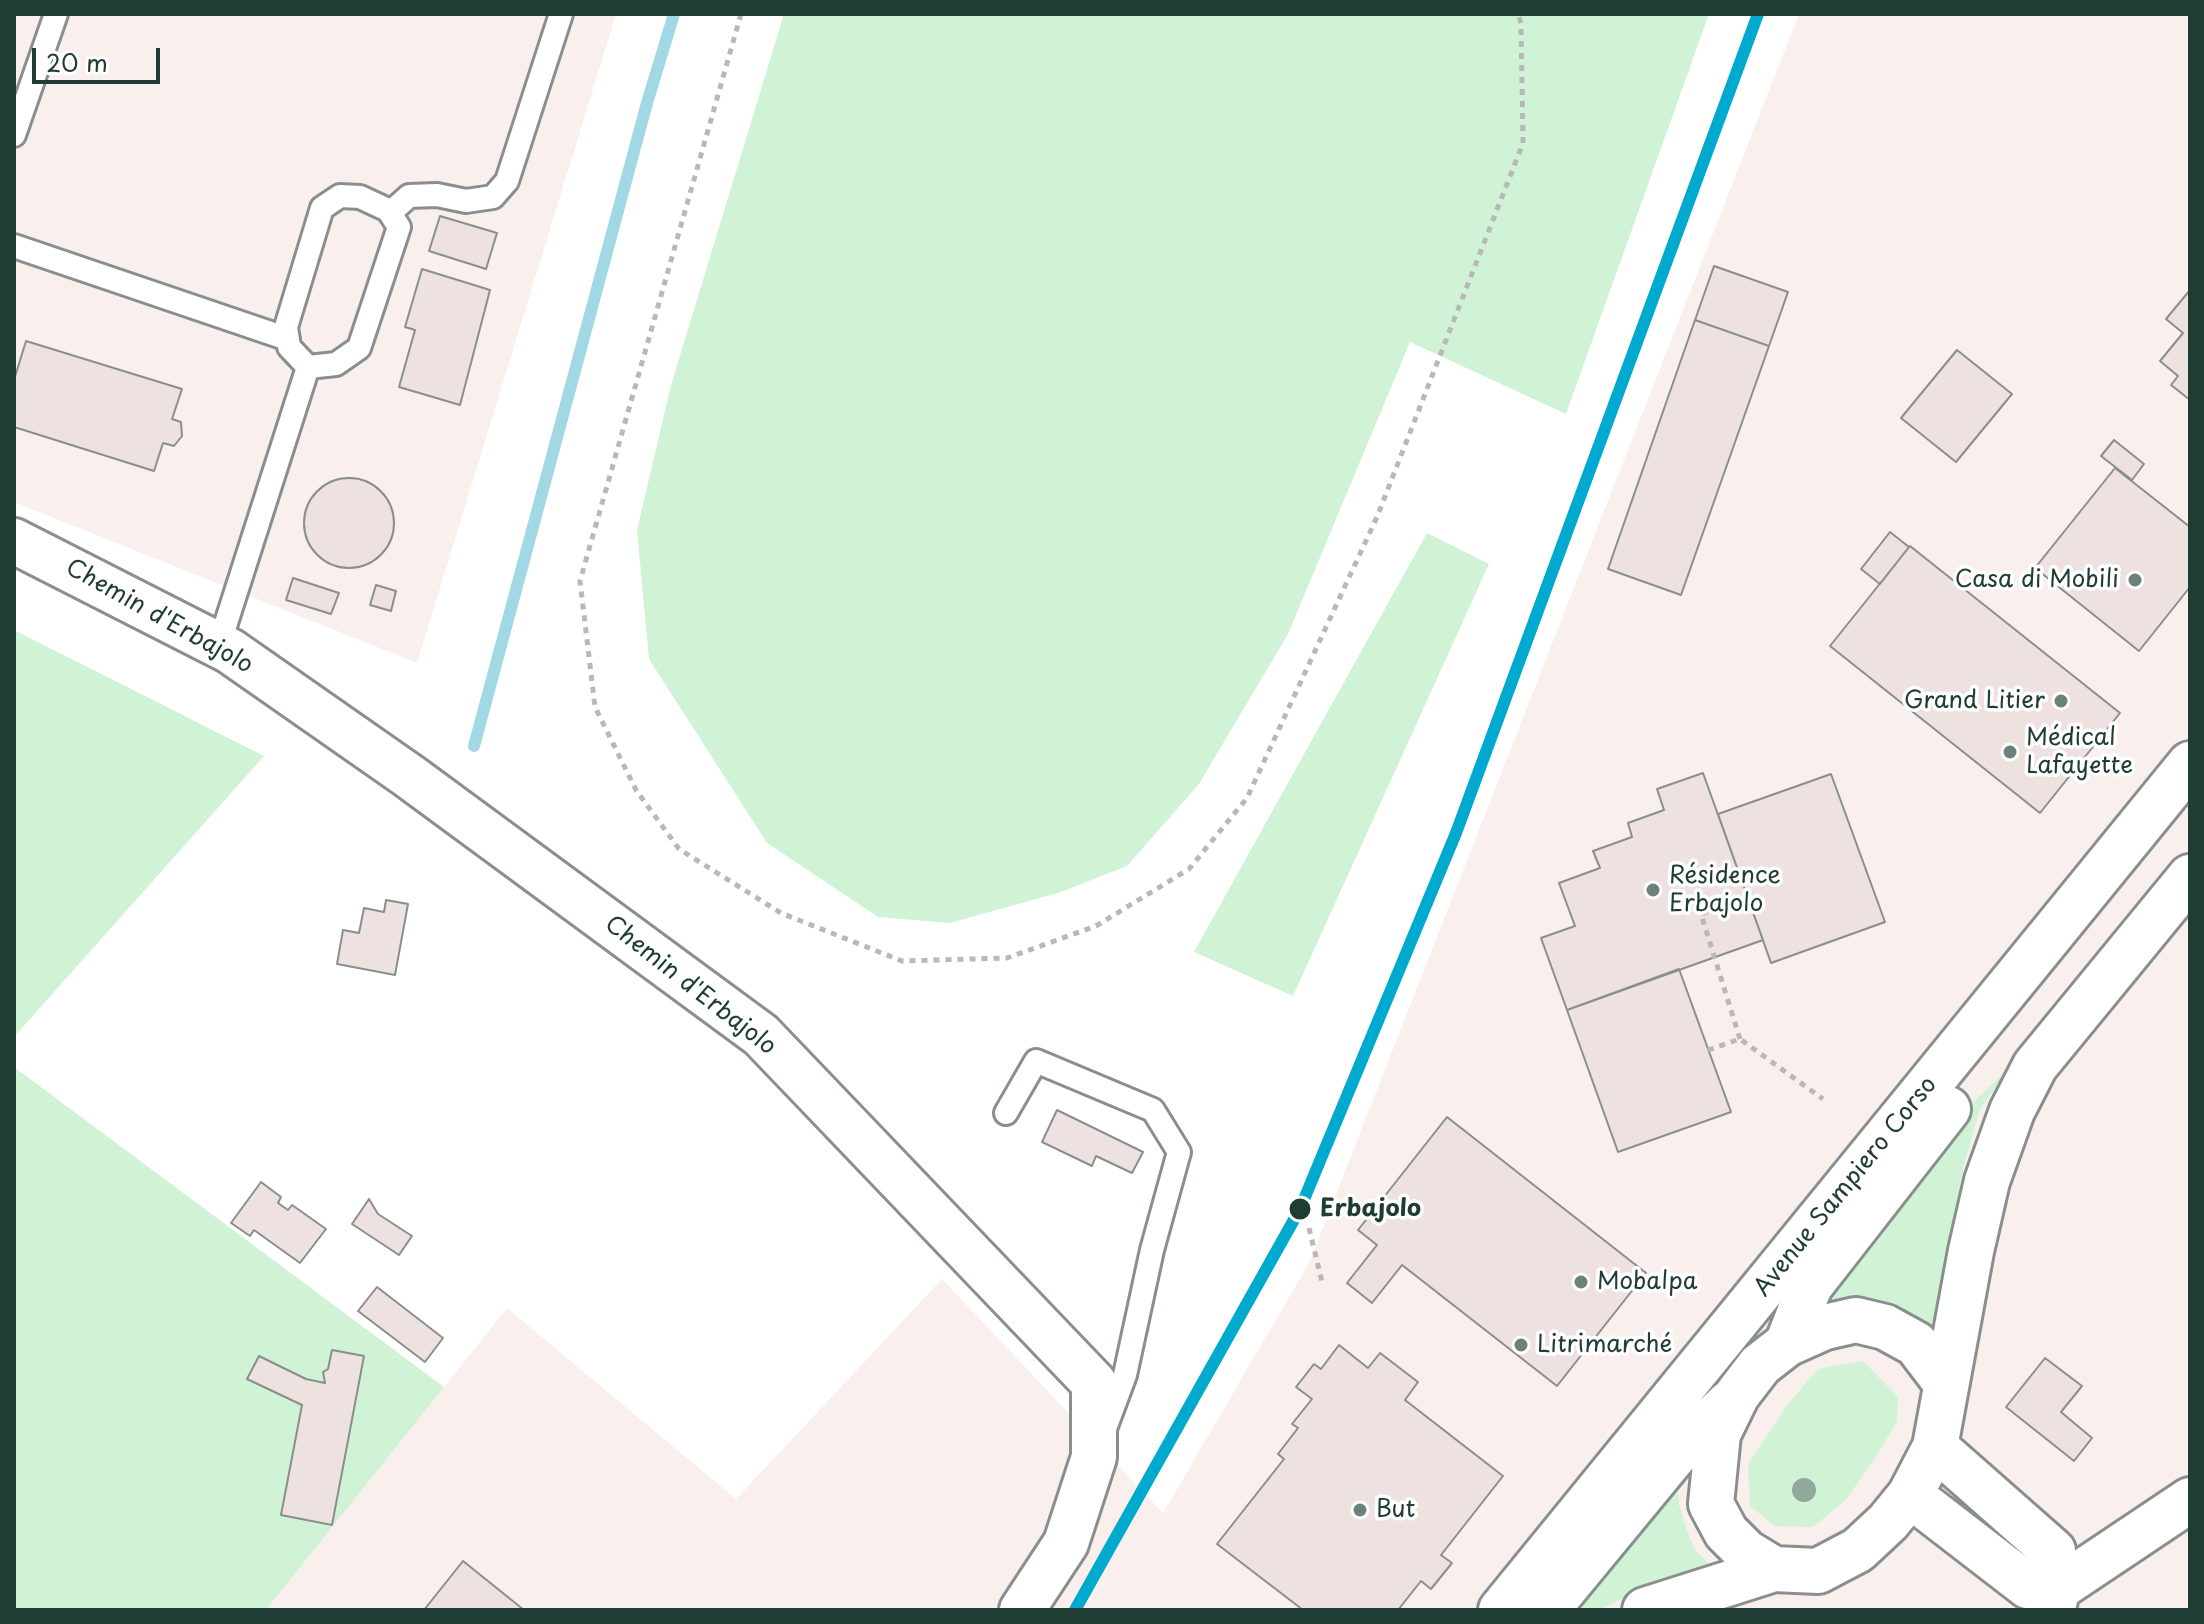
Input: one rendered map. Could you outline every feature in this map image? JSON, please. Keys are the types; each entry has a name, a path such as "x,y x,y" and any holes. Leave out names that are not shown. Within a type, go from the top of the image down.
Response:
{"main road":[{"name":"Chemin d'Erbajolo","path":"14,541 219,645 409,776 761,1035 1094,1383 1094,1457 1066,1543 1022,1610"},
{"name":"Avenue Sampiero Corso","path":"1501,1610 2190,764"},
{"name":"Avenue Sampiero Corso","path":"1787,1344 1810,1286 1999,1044 2190,808"},
{"path":"1645,1610 1774,1569 1818,1571 1858,1550 1888,1522 1910,1495 1935,1447 1945,1382 1987,1181 2012,1111 2035,1066 2190,877"},
{"path":"1547,1610 1674,1456 1737,1395 1760,1365 1787,1344 1825,1327 1856,1320 1870,1323 1885,1327 1916,1344 1945,1382"},
{"path":"1737,1395 1718,1434 1711,1504 1726,1532 1746,1552 1774,1569"},
{"path":"1935,1447 2053,1551 2055,1600"},
{"path":"1910,1495 2028,1586 2055,1600"},
{"path":"2055,1600 2190,1500"}],"lane":[{"path":"14,135 56,14"},
{"path":"390,213 409,196 437,195 466,201 493,197 507,181 561,14"},
{"path":"340,196 360,197 390,213 399,227 359,348 336,364 308,367 289,347 286,327 322,208 340,196"},
{"path":"14,246 288,339"},
{"path":"219,645 308,367"},
{"path":"1006,1113 1036,1061 1153,1110 1179,1152 1152,1250 1125,1375 1094,1457"}],"path":[{"path":"741,14 580,581 595,707 636,790 679,849 781,913 902,961 1007,958 1096,926 1189,869 1247,798 1377,517 1523,143 1521,23 1518,14"},
{"path":"1748,898 1701,914 1740,1039 1823,1099"},
{"path":"1708,1050 1740,1039"},
{"path":"1309,1228 1322,1282"}],"shaded area":[{"path":"14,14 616,14 417,663 14,502"},
{"path":"1799,14 2190,14 2190,1610 266,1610 507,1308 736,1499 942,1279 1163,1513 1309,1263"}],"green space":[{"path":"784,14 1709,14 1566,414 1410,342 1288,634 1199,784 1127,866 1061,892 950,923 878,917 767,843 649,659 637,530 671,385"},
{"path":"1427,533 1489,564 1293,996 1194,952"},
{"path":"14,630 264,756 14,1037"},
{"path":"14,1067 444,1387 266,1610 14,1610"},
{"path":"2006,1071 1979,1111 1963,1169 1931,1343 1872,1304 1837,1302 1815,1308 1971,1104"},
{"path":"1863,1361 1898,1397 1897,1422 1845,1501 1813,1527 1775,1526 1750,1506 1748,1464 1788,1404 1818,1369"},
{"path":"1678,1480 1679,1505 1687,1530 1694,1548 1710,1565 1661,1579 1599,1610 1563,1610"}],"building":[{"path":"440,216 497,233 486,269 429,251"},
{"path":"1714,266 1788,292 1769,346 1695,320"},
{"path":"422,269 490,290 460,405 399,387 415,330 405,327"},
{"path":"2190,290 2190,400 2171,385 2178,376 2160,361 2183,333 2166,319"},
{"path":"1695,320 1769,346 1681,595 1608,569"},
{"path":"26,341 182,389 172,419 181,422 182,436 174,446 163,443 154,471 14,427 14,380"},
{"path":"1957,350 2012,394 1956,462 1901,418"},
{"path":"2114,440 2144,464 2132,480 2101,456"},
{"path":"2115,468 2190,527 2190,587 2139,651 2035,568"},
{"path":"349,478 366,481 381,491 391,506 394,523 391,540 381,555 366,565 349,568 332,565 317,555 307,540 304,523 307,506 317,491 332,481"},
{"path":"1890,532 1909,547 1880,584 1861,569"},
{"path":"1910,546 2120,713 2040,813 1830,646"},
{"path":"293,578 339,593 331,614 286,600"},
{"path":"376,585 396,591 391,611 370,605"},
{"name":"Résidence Erbajolo","path":"1703,773 1763,940 1567,1010 1541,938 1575,926 1559,883 1600,868 1593,851 1632,837 1628,823 1664,810 1657,789"},
{"name":"Résidence Erbajolo","path":"1831,774 1885,922 1771,963 1718,814"},
{"path":"386,900 408,904 395,975 337,964 343,930 359,933 364,908 384,912"},
{"name":"Résidence Erbajolo","path":"1679,969 1731,1112 1618,1152 1567,1010"},
{"path":"1057,1110 1143,1152 1132,1173 1096,1156 1092,1166 1042,1142"},
{"path":"1447,1117 1646,1273 1557,1386 1402,1265 1372,1303 1347,1283 1377,1245 1358,1230"},
{"path":"261,1182 281,1197 278,1203 288,1210 292,1205 326,1229 300,1263 254,1230 250,1236 231,1223"},
{"path":"369,1199 378,1214 412,1236 399,1255 352,1224"},
{"path":"377,1287 443,1338 425,1362 358,1311"},
{"name":"But","path":"1339,1345 1368,1368 1380,1353 1418,1382 1405,1400 1503,1476 1441,1555 1452,1563 1431,1589 1421,1581 1398,1610 1303,1610 1217,1544 1284,1459 1278,1454 1298,1428 1292,1424 1312,1399 1296,1387 1314,1364 1321,1369"},
{"path":"332,1350 364,1356 332,1525 281,1515 302,1405 247,1379 259,1356 306,1379 325,1383 323,1372 328,1369"},
{"path":"2045,1358 2082,1386 2061,1412 2092,1438 2074,1461 2006,1407"},
{"path":"463,1561 524,1610 424,1610"}],"waterway":[{"path":"474,746 647,103 674,14"}],"transit line":[{"path":"1075,1610 1300,1209 1456,833 1758,14"}],"place":[{"name":"Casa di Mobili","path":"2135,580"},
{"name":"Grand Litier","path":"2061,701"},
{"name":"Médical Lafayette","path":"2010,752"},
{"name":"Résidence Erbajolo","path":"1653,890"},
{"name":"Erbajolo","path":"1300,1209"},
{"name":"Mobalpa","path":"1581,1282"},
{"name":"Litrimarché","path":"1521,1345"},
{"name":"But","path":"1360,1510"}]}
